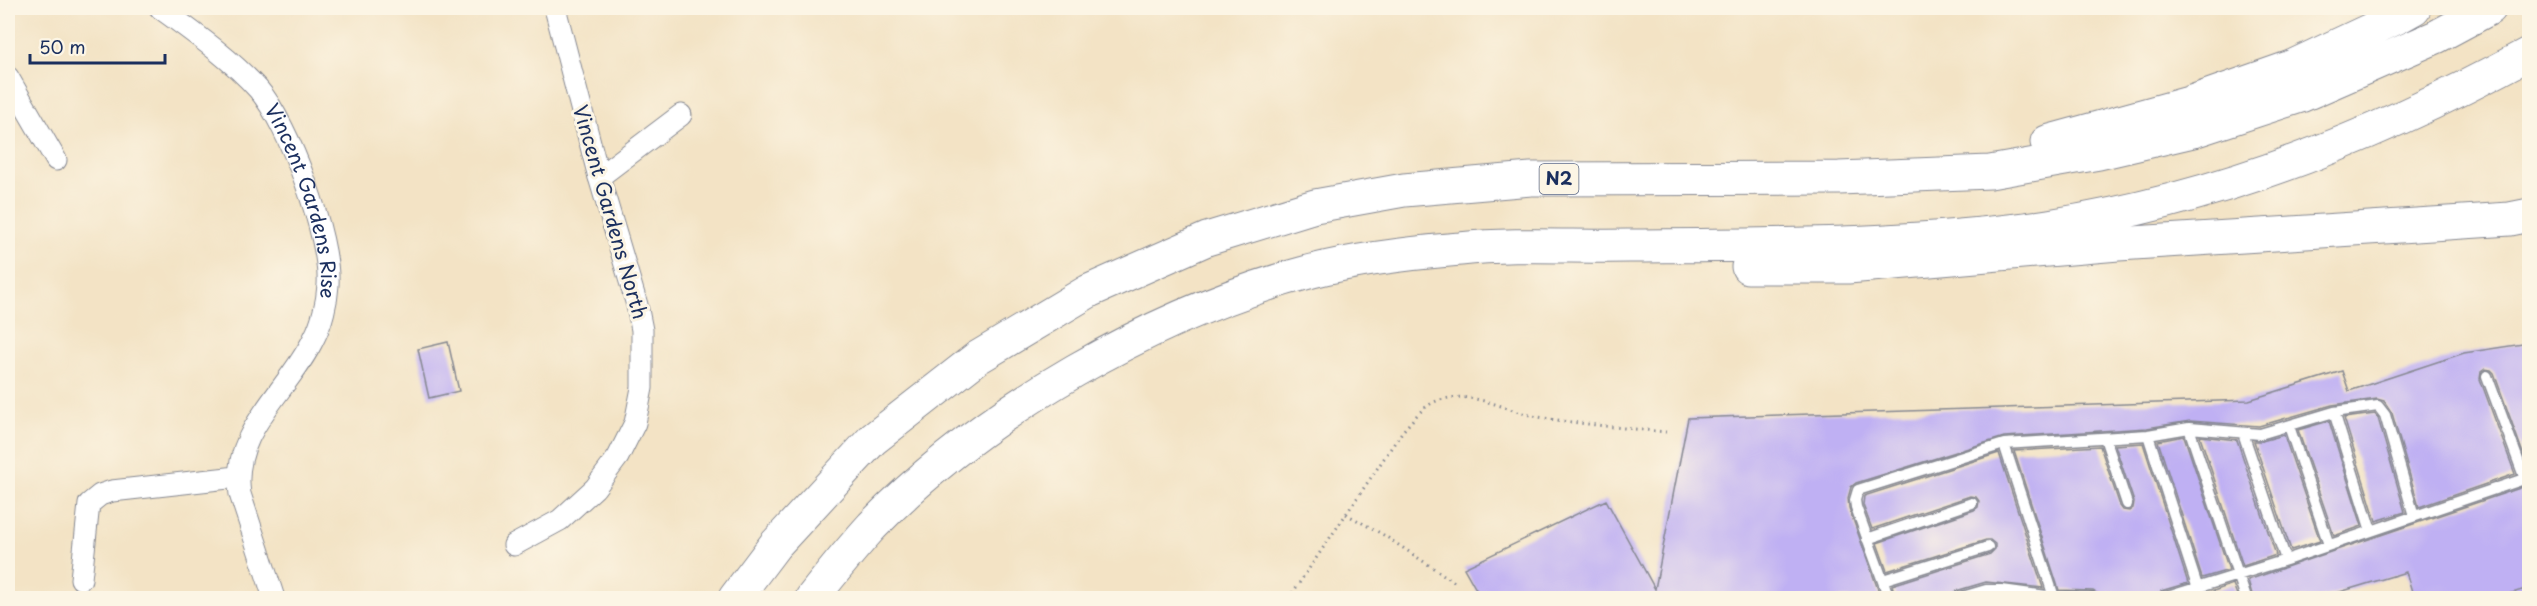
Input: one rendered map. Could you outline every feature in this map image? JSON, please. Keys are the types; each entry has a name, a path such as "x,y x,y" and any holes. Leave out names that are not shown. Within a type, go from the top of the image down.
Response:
{"highway":[{"path":"1839,178 1980,158 2175,107 2291,67 2414,8"},
{"name":"N2","path":"735,598 775,545 872,440 977,358 1089,291 1208,239 1315,206 1404,190 1531,178 1839,178 1990,172 2099,153 2193,131 2303,95 2436,37 2490,8"},
{"path":"813,598 870,528 917,483 983,432 1047,387 1127,341 1227,300 1311,272 1359,262 1463,248 1842,243 1975,235 2051,225 2140,207 2234,182 2338,144 2430,105 2529,53"},
{"path":"1311,272 1545,266 1848,267 2130,243 2510,219 2529,215"}],"street":[{"name":"Vincent Gardens Rise","path":"160,8 239,70 260,91 280,124 299,167 326,255 328,284 324,309 314,338 288,381 255,425 239,460 237,477 240,494 274,598"},
{"name":"Vincent Gardens North","path":"514,545 560,520 595,488 618,457 634,423 642,388 642,330 555,8"},
{"path":"8,77 56,160"},
{"path":"599,177 681,115"},
{"path":"81,579 89,504 94,498 112,491 237,477"}],"lane":[{"path":"2164,598 2286,560 2527,478 2487,376"},
{"path":"1889,598 1855,500 1858,490 2004,444 2148,435 2189,428 2260,434 2334,412 2372,405 2381,408 2414,516"},
{"path":"2334,412 2371,531"},
{"path":"2289,426 2329,545"},
{"path":"2189,428 2246,598"},
{"path":"2242,433 2286,560"},
{"path":"2148,435 2198,589"},
{"path":"2105,438 2127,504"},
{"path":"2004,444 2054,597"},
{"path":"1867,539 1972,503"},
{"path":"1883,580 1988,547"},
{"path":"1959,598 2016,591 2054,597 2092,598"}],"path":[{"path":"1288,598 1402,432 1421,410 1439,400 1459,397 1489,402 1536,416 1666,432"},
{"path":"1346,514 1382,534 1456,583"}],"building":[{"path":"448,342 459,391 429,398 418,349"},
{"path":"2529,343 2529,470 2494,373 2485,369 2481,372 2480,379 2515,474 2419,507 2392,413 2384,401 2377,399 2332,405 2259,426 2190,421 2147,428 2004,437 1856,483 1851,487 1848,498 1849,508 1881,598 1481,598 1464,568 1606,500 1655,589 1688,418 2249,400 2342,371 2349,391 2464,353"},
{"path":"2375,414 2405,512 2376,521 2344,418"},
{"path":"2329,421 2362,526 2334,536 2298,430"},
{"path":"2284,435 2320,541 2291,550 2254,441"},
{"path":"2184,436 2229,570 2202,578 2158,441"},
{"path":"2200,436 2237,440 2276,555 2243,566"},
{"path":"2143,443 2188,583 2161,591 2157,598 2099,598 2098,594 2093,591 2059,590 2014,451 2100,446 2120,506 2123,510 2129,511 2133,508 2134,502 2115,445"},
{"path":"1999,453 2043,588 1986,582 1956,591 1952,598 1896,598 1892,585 1990,554 1995,549 1995,544 1986,540 1887,571 1877,543 1974,510 1978,507 1979,501 1976,497 1970,496 1872,529 1863,505 1864,496"},
{"path":"2529,485 2529,588 2495,598 2414,598 2406,572 2320,598 2253,598 2248,580"},
{"path":"2233,584 2238,598 2188,598 2200,596"}]}
